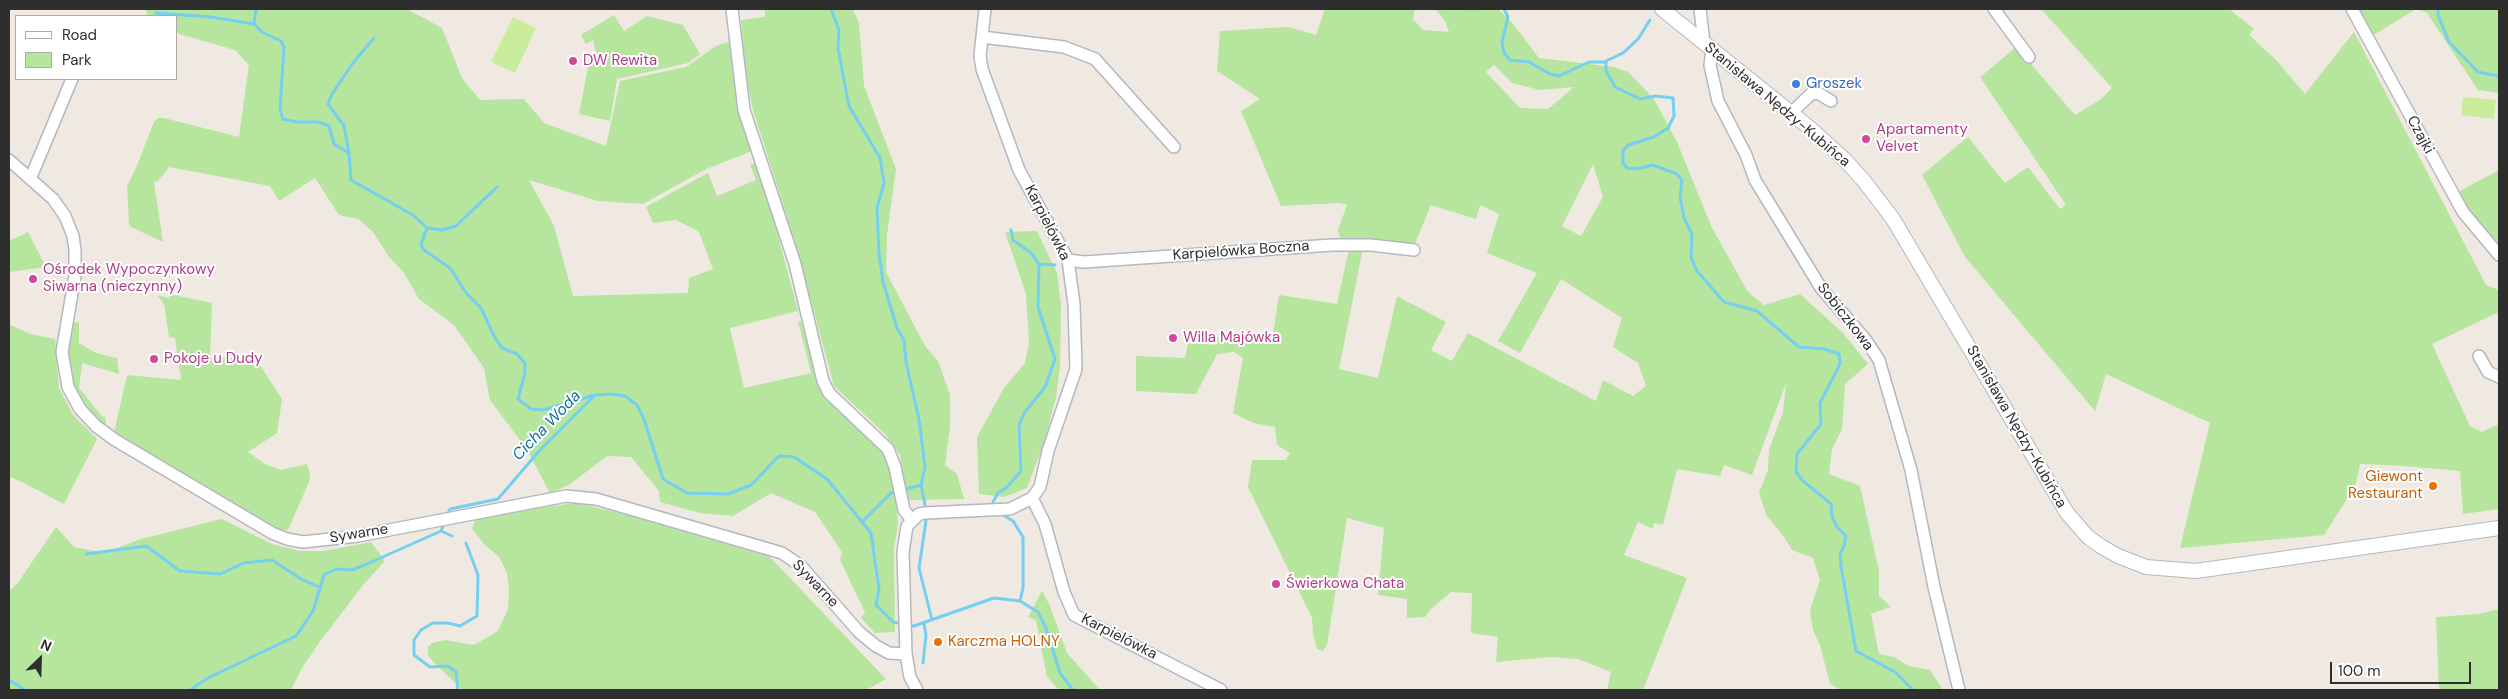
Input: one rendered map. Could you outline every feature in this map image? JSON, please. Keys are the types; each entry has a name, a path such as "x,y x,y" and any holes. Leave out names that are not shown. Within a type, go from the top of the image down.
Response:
{"street":[{"path":"732,9 744,110 764,165 795,264 826,388 888,449 896,467 904,510 912,520"},
{"name":"Karpielówka","path":"985,9 980,56 982,69 1002,127 1030,193 1068,260 1074,304 1076,369 1048,452 1040,487 1032,498 1045,524 1064,592 1074,615 1221,690"},
{"name":"Stanisława Nędzy-Kubińca","path":"1662,9 1791,113 1846,161 1893,219 2067,513 2088,537 2110,552 2146,567 2196,571 2499,528"},
{"name":"Sobiczkowa","path":"1700,9 1718,101 1746,155 1755,180 1821,288 1865,339 1879,360 1911,470 1934,586 1959,690"},
{"path":"1994,9 2029,58"},
{"name":"Czajki","path":"2352,9 2463,212 2499,255"},
{"path":"982,37 1064,47 1095,59 1174,147"},
{"path":"31,177 72,80"},
{"path":"1791,113 1810,94 1818,93 1832,101"},
{"name":"Sywarne","path":"9,160 31,177 61,209 73,236 76,270 62,342 62,363 73,398 96,426 148,460 272,533 287,539 303,542 358,536 566,496 596,499 782,553 802,566 859,632 876,646 889,653 906,654"},
{"name":"Karpielówka Boczna","path":"1068,260 1084,262 1332,245 1371,245 1414,250"},
{"path":"2478,356 2488,372 2499,377"},
{"path":"916,690 906,654 904,614 904,544 908,526 919,514 937,511 1010,509 1032,498"}],"green space":[{"path":"145,9 407,9 442,28 462,78 480,100 524,99 544,123 606,146 620,81 686,67 716,46 732,41 739,111 752,151 706,169 643,204 598,201 529,180 554,226 573,296 688,293 689,278 713,269 699,232 676,220 653,223 646,207 708,173 717,196 756,180 750,165 755,163 765,187 798,311 730,328 744,388 811,373 798,321 801,321 821,388 879,446 888,461 895,489 898,524 894,549 895,632 875,633 861,618 865,612 840,560 842,552 815,512 771,493 733,516 700,513 660,502 659,491 631,457 607,456 569,485 550,493 526,448 490,400 484,368 454,325 419,299 404,273 389,257 373,232 358,219 339,215 315,178 279,201 270,186 169,167 158,181 154,182 163,242 131,227 129,224 127,186 154,122 158,118 164,118 239,137 249,65 235,50 178,34 178,15 148,15"},
{"path":"765,9 853,9 859,23 864,86 896,169 887,235 886,272 925,346 938,361 950,395 950,427 945,465 957,474 964,499 910,500 906,494 900,455 885,434 834,386 798,252 753,110 745,73 741,20 765,17"},
{"path":"1325,9 1415,9 1413,19 1423,30 1449,32 1445,21 1435,9 1498,9 1514,25 1539,58 1614,67 1628,72 1654,99 1677,142 1712,228 1748,292 1764,305 1800,294 1842,332 1868,364 1845,384 1842,429 1832,449 1829,474 1860,486 1879,571 1879,596 1891,607 1871,614 1879,654 1894,657 1909,666 1930,670 1943,690 1841,690 1830,684 1820,645 1813,630 1810,610 1820,580 1813,558 1792,550 1767,516 1759,493 1768,470 1769,450 1783,412 1786,383 1752,475 1724,465 1720,476 1677,469 1663,525 1654,523 1653,529 1638,522 1624,555 1687,578 1643,690 1607,690 1611,672 1578,659 1550,657 1496,662 1498,637 1471,633 1472,593 1451,592 1430,610 1425,617 1407,618 1407,599 1378,595 1384,528 1347,518 1327,645 1323,651 1317,649 1313,634 1312,618 1248,487 1252,460 1286,460 1290,453 1277,445 1275,427 1253,423 1233,413 1243,358 1234,352 1217,354 1196,394 1136,391 1136,356 1185,358 1188,343 1217,345 1219,335 1272,341 1279,295 1337,304 1349,249 1363,248 1339,369 1378,378 1397,296 1446,322 1431,350 1452,361 1468,333 1596,401 1603,380 1633,396 1646,386 1638,363 1613,347 1622,318 1561,279 1520,353 1498,341 1537,273 1487,253 1499,214 1480,205 1476,219 1431,205 1414,246 1341,241 1338,230 1347,205 1340,203 1281,206 1241,111 1260,99 1217,71 1220,31 1288,27 1316,35","holes":["1494,65 1512,83 1540,90 1574,87 1548,109 1520,108 1486,72","1593,164 1603,197 1581,236 1562,226"]},
{"path":"2041,9 2229,9 2254,29 2249,35 2277,61 2305,94 2354,32 2486,285 2499,290 2499,312 2432,344 2470,426 2482,432 2499,424 2499,509 2463,514 2460,471 2360,464 2353,498 2347,499 2324,535 2180,548 2210,423 2106,374 2095,411 1965,257 1922,175 1968,137 2005,183 2028,167 2060,209 2066,205 1980,77 2016,47 2075,115 2100,100 2112,88"},
{"path":"2416,9 2372,36 2357,10"},
{"path":"2417,9 2499,9 2499,93 2478,90 2427,13"},
{"path":"614,15 624,31 647,16 683,25 700,54 688,63 617,79 610,121 579,114 589,62 601,65 602,60 595,50 593,40 586,44 581,35"},
{"path":"513,17 536,28 515,73 491,62"},
{"path":"2463,97 2496,100 2494,119 2461,115"},
{"path":"2499,170 2499,249 2478,224 2458,192"},
{"path":"1037,231 1057,273 1061,305 1060,367 1056,397 1045,440 1027,488 1004,497 979,494 977,437 1004,388 1025,363 1029,342 1026,294 1005,232"},
{"path":"28,232 46,267 9,272 9,241"},
{"path":"169,294 212,303 210,357 256,359 282,399 277,433 248,452 265,464 281,470 307,464 310,474 309,482 288,530 277,529 114,433 127,375 181,380 175,338 169,337 164,304 157,295 169,298"},
{"path":"79,322 79,343 96,353 117,358 119,374 82,363 79,388 103,417 105,416 106,424 101,425 86,410 71,380 68,363 68,344 71,323"},
{"path":"9,324 30,334 55,339 59,388 73,415 97,439 64,504 11,477 9,479"},
{"path":"577,503 623,514 770,557 886,679 866,690 463,690 433,662 428,654 428,647 432,643 445,640 474,645 498,631 508,609 509,590 507,573 499,557 485,545 472,529 475,519 535,508"},
{"path":"222,519 272,544 300,551 324,551 371,542 385,561 364,584 321,640 302,668 291,690 9,690 9,591 17,584 56,527 74,547 104,553 141,539"},
{"path":"1042,591 1050,606 1067,653 1100,690 1059,690 1047,677 1036,620 1028,617"},
{"path":"2499,609 2499,690 2439,690 2436,617 2478,614"}],"waterway":[{"path":"256,9 254,24 262,32 281,41 284,47 280,110 283,119 297,122 318,122 329,126 334,144 349,153 351,180 413,215 427,228 421,244 424,250 450,268 467,294 481,308 495,338 502,348 517,354 525,363 525,373 518,399 531,409 543,410 595,395"},
{"path":"831,9 839,30 838,48 849,106 880,158 884,183 877,208 879,253 883,282 897,328 904,340 906,362 919,419 925,467 921,485 925,505"},
{"path":"1504,9 1508,17 1502,42 1504,53 1510,60 1529,62 1550,74 1559,76 1589,62 1606,62 1606,71 1615,87 1640,99 1655,96 1673,98 1674,116 1668,128 1654,137 1628,145 1623,151 1623,163 1627,168 1636,169 1653,165 1677,174 1682,180 1680,197 1684,218 1692,234 1691,257 1697,271 1724,302 1757,311 1799,347 1824,349 1839,354 1840,364 1820,403 1821,424 1797,454 1796,472 1803,481 1831,504 1832,517 1837,527 1846,536 1840,554 1841,566 1856,651 1895,672 1913,690"},
{"path":"2438,9 2438,15 2449,42 2478,72 2499,76"},
{"path":"156,13 211,17 254,24"},
{"path":"1606,61 1623,53 1638,39 1650,20"},
{"path":"349,153 344,126 328,104 332,94 353,63 374,38"},
{"path":"427,228 442,230 456,226 497,187"},
{"path":"993,502 998,493 1007,487 1021,471 1019,425 1025,412 1045,387 1055,359 1038,307 1039,264 1031,253 1013,240 1011,230"},
{"path":"1039,264 1055,265"},
{"name":"Cicha Woda","path":"447,516 450,509 498,499 540,450 595,395 611,394 625,396 637,405 644,419 663,479 687,493 728,494 751,485 779,456 794,457 827,479 871,533 879,589 876,605 893,622 914,626 994,598 1020,601 1038,612 1046,628 1060,673 1073,690"},
{"path":"863,521 891,493 921,485"},
{"path":"1000,513 1013,521 1023,537 1023,588 1020,601"},
{"path":"926,521 919,568 932,620"},
{"name":"Cicha Woda","path":"190,690 208,678 296,636 313,611 324,575 336,569 352,570 367,564 441,531 444,524"},
{"path":"441,531 452,536"},
{"path":"458,690 456,672 448,666 430,667 414,655 414,640 421,630 433,623 448,623 460,626 477,616 478,575 466,543"},
{"path":"86,554 146,546 180,571 220,574 244,563 272,560 301,579 319,587"},
{"path":"923,663 926,635 924,624"},
{"name":"Cicha Woda","path":"9,680 25,690"}],"place":[{"name":"DW Rewita","path":"573,61"},
{"name":"Groszek","path":"1796,84"},
{"name":"Apartamenty Velvet","path":"1866,139"},
{"name":"Ośrodek Wypoczynkowy Siwarna (nieczynny)","path":"33,279"},
{"name":"Willa Majówka","path":"1173,338"},
{"name":"Pokoje u Dudy","path":"154,359"},
{"name":"Giewont Restaurant","path":"2433,486"},
{"name":"Świerkowa Chata","path":"1276,584"},
{"name":"Karczma HOLNY","path":"938,642"}]}
